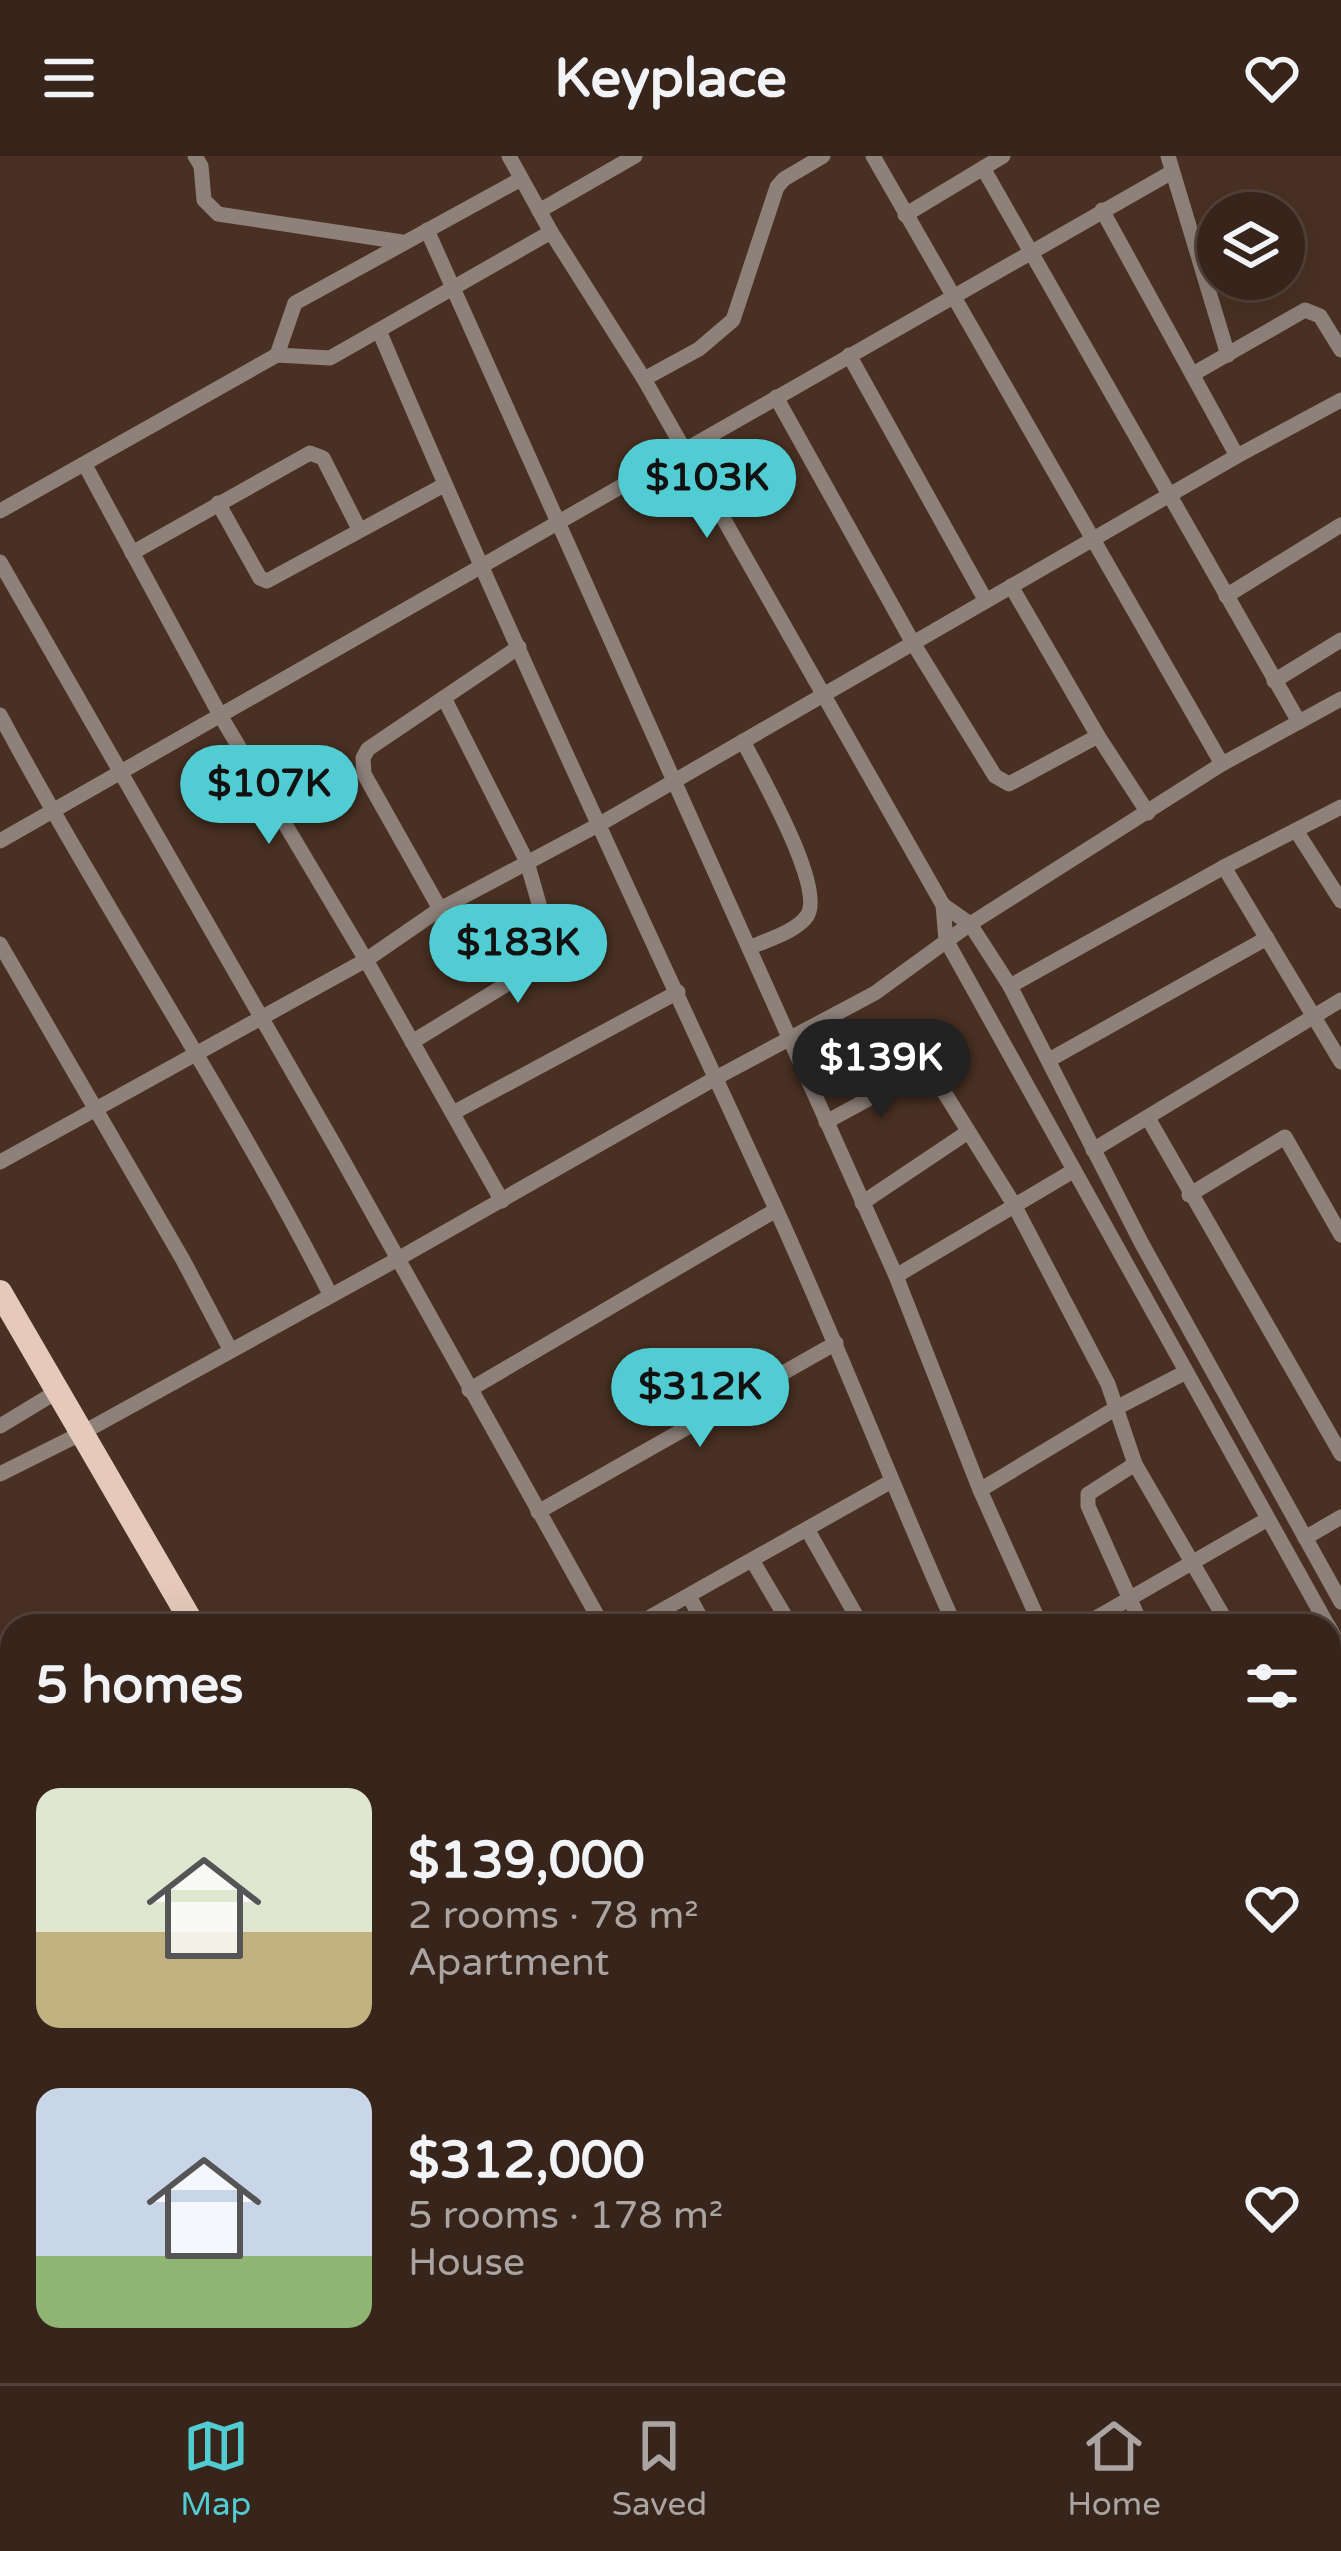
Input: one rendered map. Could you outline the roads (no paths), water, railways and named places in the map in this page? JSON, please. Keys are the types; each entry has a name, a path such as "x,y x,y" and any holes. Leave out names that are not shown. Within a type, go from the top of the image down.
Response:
{"main road":[{"path":"0,1292 187,1614"}],"street":[{"path":"508,156 644,379 943,905 946,940 1322,1614"},
{"path":"539,211 635,156"},
{"path":"644,379 699,349 733,320 777,188 784,178 823,156"},
{"path":"873,156 1222,764"},
{"path":"905,215 1003,156"},
{"path":"201,159 204,200 218,214 402,242"},
{"path":"0,842 1102,210 1170,164 1228,355"},
{"path":"983,168 1299,722"},
{"path":"277,355 295,303 521,179"},
{"path":"1102,210 1237,456"},
{"path":"427,230 896,1276 980,1490 1036,1614"},
{"path":"0,511 277,355 330,358 551,232"},
{"path":"1193,374 1305,310 1320,316 1341,350"},
{"path":"380,333 480,566 836,1343 890,1482 950,1614"},
{"path":"849,355 986,601"},
{"path":"776,397 913,643 1002,783 1022,778 1098,736"},
{"path":"0,1162 263,1019 366,960 440,909 600,824 1341,400"},
{"path":"132,554 304,454 323,458 359,529"},
{"path":"85,465 220,715 502,1202"},
{"path":"218,503 264,580 271,580 444,485"},
{"path":"1226,596 1341,525"},
{"path":"0,562 596,1614"},
{"path":"1011,586 1148,813"},
{"path":"1274,681 1341,640"},
{"path":"440,909 362,765 368,749 519,647"},
{"path":"412,1042 550,955 550,932 527,862 444,698"},
{"path":"0,1474 396,1261 894,981 970,924 1222,764 1341,699"},
{"path":"0,715 52,812 293,1220 330,1294"},
{"path":"743,741 806,871 813,902 801,924 749,948"},
{"path":"1010,986 1341,807"},
{"path":"1297,832 1341,902"},
{"path":"1224,867 1341,1062"},
{"path":"943,905 970,924 1010,986 1093,1150 1341,1602"},
{"path":"1049,1060 1267,938"},
{"path":"0,944 230,1349"},
{"path":"453,1113 678,992"},
{"path":"1093,1150 1341,1000"},
{"path":"826,1122 911,1076 939,1084 1013,1203 1118,1407 1135,1464 1221,1614"},
{"path":"1148,1118 1341,1454"},
{"path":"862,1203 968,1132"},
{"path":"1189,1195 1285,1137 1341,1234"},
{"path":"896,1276 1072,1171"},
{"path":"469,1390 776,1210"},
{"path":"538,1512 836,1343"},
{"path":"980,1490 1184,1373"},
{"path":"0,1426 58,1391"},
{"path":"1324,1423 1341,1413"},
{"path":"1135,1464 1088,1494 1088,1505 1136,1614"},
{"path":"656,1614 890,1482"},
{"path":"1305,1538 1341,1517"},
{"path":"1105,1614 1266,1520"},
{"path":"807,1529 855,1614"},
{"path":"752,1560 784,1614"},
{"path":"689,1596 699,1614"}]}
